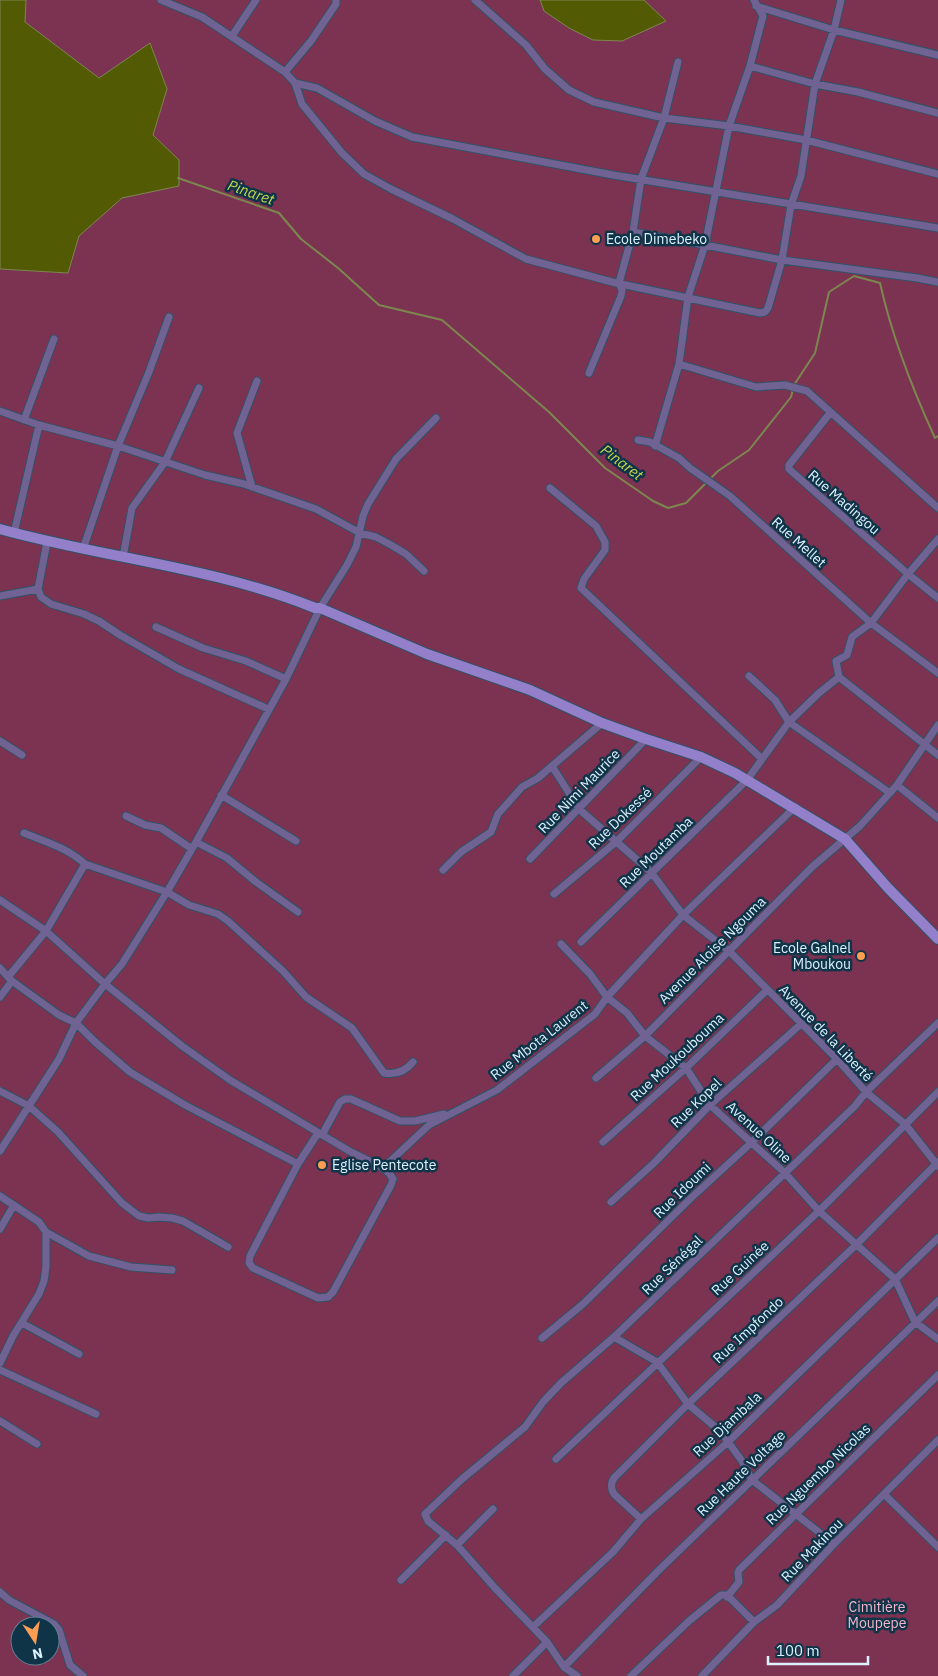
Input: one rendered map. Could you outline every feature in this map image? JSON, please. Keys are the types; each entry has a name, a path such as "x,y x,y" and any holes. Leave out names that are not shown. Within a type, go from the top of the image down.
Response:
{"main road":[{"path":"0,530 47,542 212,576 278,594 315,608 320,608 427,654 530,690 602,723 701,756 795,807 845,839 888,888 938,939"}],"street":[{"path":"232,36 256,0"},
{"path":"284,72 311,41 336,4 336,0"},
{"path":"474,0 526,45 545,69 569,90 594,102 664,118 728,126 806,140 938,174"},
{"path":"163,1 202,16 284,72 295,83 302,104 342,153 364,174 390,189 453,219 526,259 616,284 619,283 765,312 768,308 782,260 792,205 801,176 816,84 834,30 841,0"},
{"path":"755,3 834,30 938,55"},
{"path":"655,446 679,364 688,297 705,245 728,126 750,66 763,16 755,3"},
{"path":"589,373 622,296 619,283 633,232 641,179 664,118 678,62"},
{"path":"750,66 938,113"},
{"path":"295,83 317,88 375,121 412,137 641,179 938,228"},
{"path":"633,232 782,260 938,282"},
{"path":"83,549 118,446 149,372 169,317"},
{"path":"24,420 54,339"},
{"path":"679,364 756,387 785,384 807,392 938,508"},
{"path":"252,487 237,434 257,381"},
{"path":"123,557 132,508 165,462 200,388"},
{"path":"0,411 39,425 118,446 165,462 252,487 316,509 360,534 376,537 391,545 406,554 424,571"},
{"name":"Rue Madingou","path":"830,413 789,465 789,469 938,598"},
{"path":"0,1150 59,1059 76,1023 122,964 168,892 286,679 320,608 347,565 356,547 363,516 368,504 396,459 436,418"},
{"path":"14,533 39,425"},
{"name":"Rue Mellet","path":"638,440 650,442 679,458 730,496 871,623 938,673"},
{"path":"550,488 596,526 605,542 605,550 584,579 582,588 762,759"},
{"path":"938,539 908,574 871,623 852,637 847,655 836,661 839,677 938,754"},
{"path":"47,542 38,589 41,597 50,604 84,614 99,621 179,669 268,709"},
{"path":"0,596 38,589"},
{"path":"156,627 203,648 246,661 286,679"},
{"path":"749,676 775,700 789,722 890,793"},
{"name":"Rue Moutamba","path":"581,942 747,780 789,722 839,677"},
{"path":"444,870 461,852 491,832 498,814 522,787 538,778 602,723"},
{"name":"Avenue Aloise Ngouma","path":"596,1078 645,1036 812,866 860,826 897,785 938,725"},
{"name":"Rue Nimi Maurice","path":"530,859 646,739"},
{"path":"0,740 22,755"},
{"name":"Rue Dokessé","path":"554,894 617,841 701,756"},
{"name":"Avenue de la Liberté","path":"552,766 579,809 651,872 683,915 728,951 837,1059 866,1092 905,1124 937,1164"},
{"path":"897,785 938,818"},
{"path":"221,795 296,840"},
{"name":"Rue Mbota Laurent","path":"383,1168 428,1125 497,1090 595,1014 607,996 683,915 795,807"},
{"path":"126,816 144,825 161,828 194,845 227,858 256,882 298,912"},
{"path":"24,833 66,849 85,864 168,892 189,905 218,914 284,971 306,997 352,1028 384,1073 401,1072 413,1062"},
{"path":"0,996 10,979 46,931 85,864"},
{"path":"0,900 46,931 105,984 182,1046 230,1080 320,1134 351,1152 383,1168 389,1173 393,1180 391,1185 333,1292 328,1297 318,1298 253,1268 249,1263 250,1256 298,1164 320,1134 340,1102 351,1099 400,1122 450,1113"},
{"name":"Avenue Oline","path":"561,944 645,1036 686,1068 710,1105 785,1173 819,1210 856,1245 895,1279 914,1322"},
{"path":"0,968 10,979 59,1015 76,1023 130,1072 185,1105 298,1164"},
{"name":"Rue Moukoubouma","path":"603,1142 686,1068 767,990"},
{"name":"Rue Sénégal","path":"446,1535 428,1520 426,1514 429,1509 525,1427 543,1402 561,1383 614,1337 855,1106 866,1092 938,1023"},
{"name":"Rue Kopel","path":"611,1202 654,1163 710,1105 802,1024"},
{"name":"Rue Idoumi","path":"542,1338 617,1273 690,1198 751,1143 837,1059"},
{"path":"0,1091 29,1106 58,1132 122,1203 138,1216 172,1218 183,1221 228,1247"},
{"name":"Rue Guinée","path":"556,1459 819,1210 938,1092"},
{"name":"Rue Impfondo","path":"641,1519 614,1494 611,1482 688,1404 856,1245 937,1164"},
{"path":"0,1196 39,1222 46,1232 89,1256 131,1267 172,1270"},
{"path":"0,1229 14,1205"},
{"path":"0,1363 13,1336 36,1301 44,1281 46,1232"},
{"name":"Rue Djambala","path":"533,1627 614,1552 641,1519 728,1442 938,1238"},
{"name":"Rue Haute Voltage","path":"564,1667 752,1480 938,1300"},
{"path":"914,1322 938,1339"},
{"path":"22,1323 79,1354"},
{"path":"614,1337 657,1362 688,1404 720,1431 742,1461 752,1480 834,1544"},
{"path":"0,1370 96,1414"},
{"name":"Rue Nguembo Nicolas","path":"631,1676 689,1621 724,1596 739,1582 739,1570 938,1375"},
{"path":"0,1421 37,1444"},
{"name":"Rue Makinou","path":"702,1676 754,1622 777,1605 834,1544 938,1440"},
{"path":"884,1494 938,1547"},
{"path":"458,1544 493,1509"},
{"path":"401,1580 446,1535 458,1544 495,1588 547,1642 564,1667 577,1676"},
{"path":"0,1592 9,1600 54,1624 59,1630 70,1665 82,1676"},
{"path":"724,1596 754,1622"},
{"path":"513,1676 547,1642"}],"green space":[{"name":"Cimitière Moupepe","path":"0,0 938,0 938,1676 0,1676"}],"shaded area":[{"path":"0,0 26,0 25,22 99,78 150,43 167,89 153,135 179,160 179,186 122,198 79,236 68,273 0,269"},
{"path":"540,0 644,0 666,21 622,41 593,40 569,28 544,11"}],"waterway":[{"name":"Pinaret","path":"178,178 279,213 301,239 338,268 379,305 442,320 549,412 605,468 653,501 668,508 686,503 706,483"},
{"name":"Pinaret","path":"794,385 815,353 829,292 854,276 880,283 890,323 918,400 935,438 938,436"},
{"name":"Pinaret","path":"709,480 718,471 749,450 791,397 793,389"}],"place":[{"name":"Ecole Dimebeko","path":"596,239"},
{"name":"Ecole Galnel Mboukou","path":"861,956"},
{"name":"Eglise Pentecote","path":"322,1165"}]}
